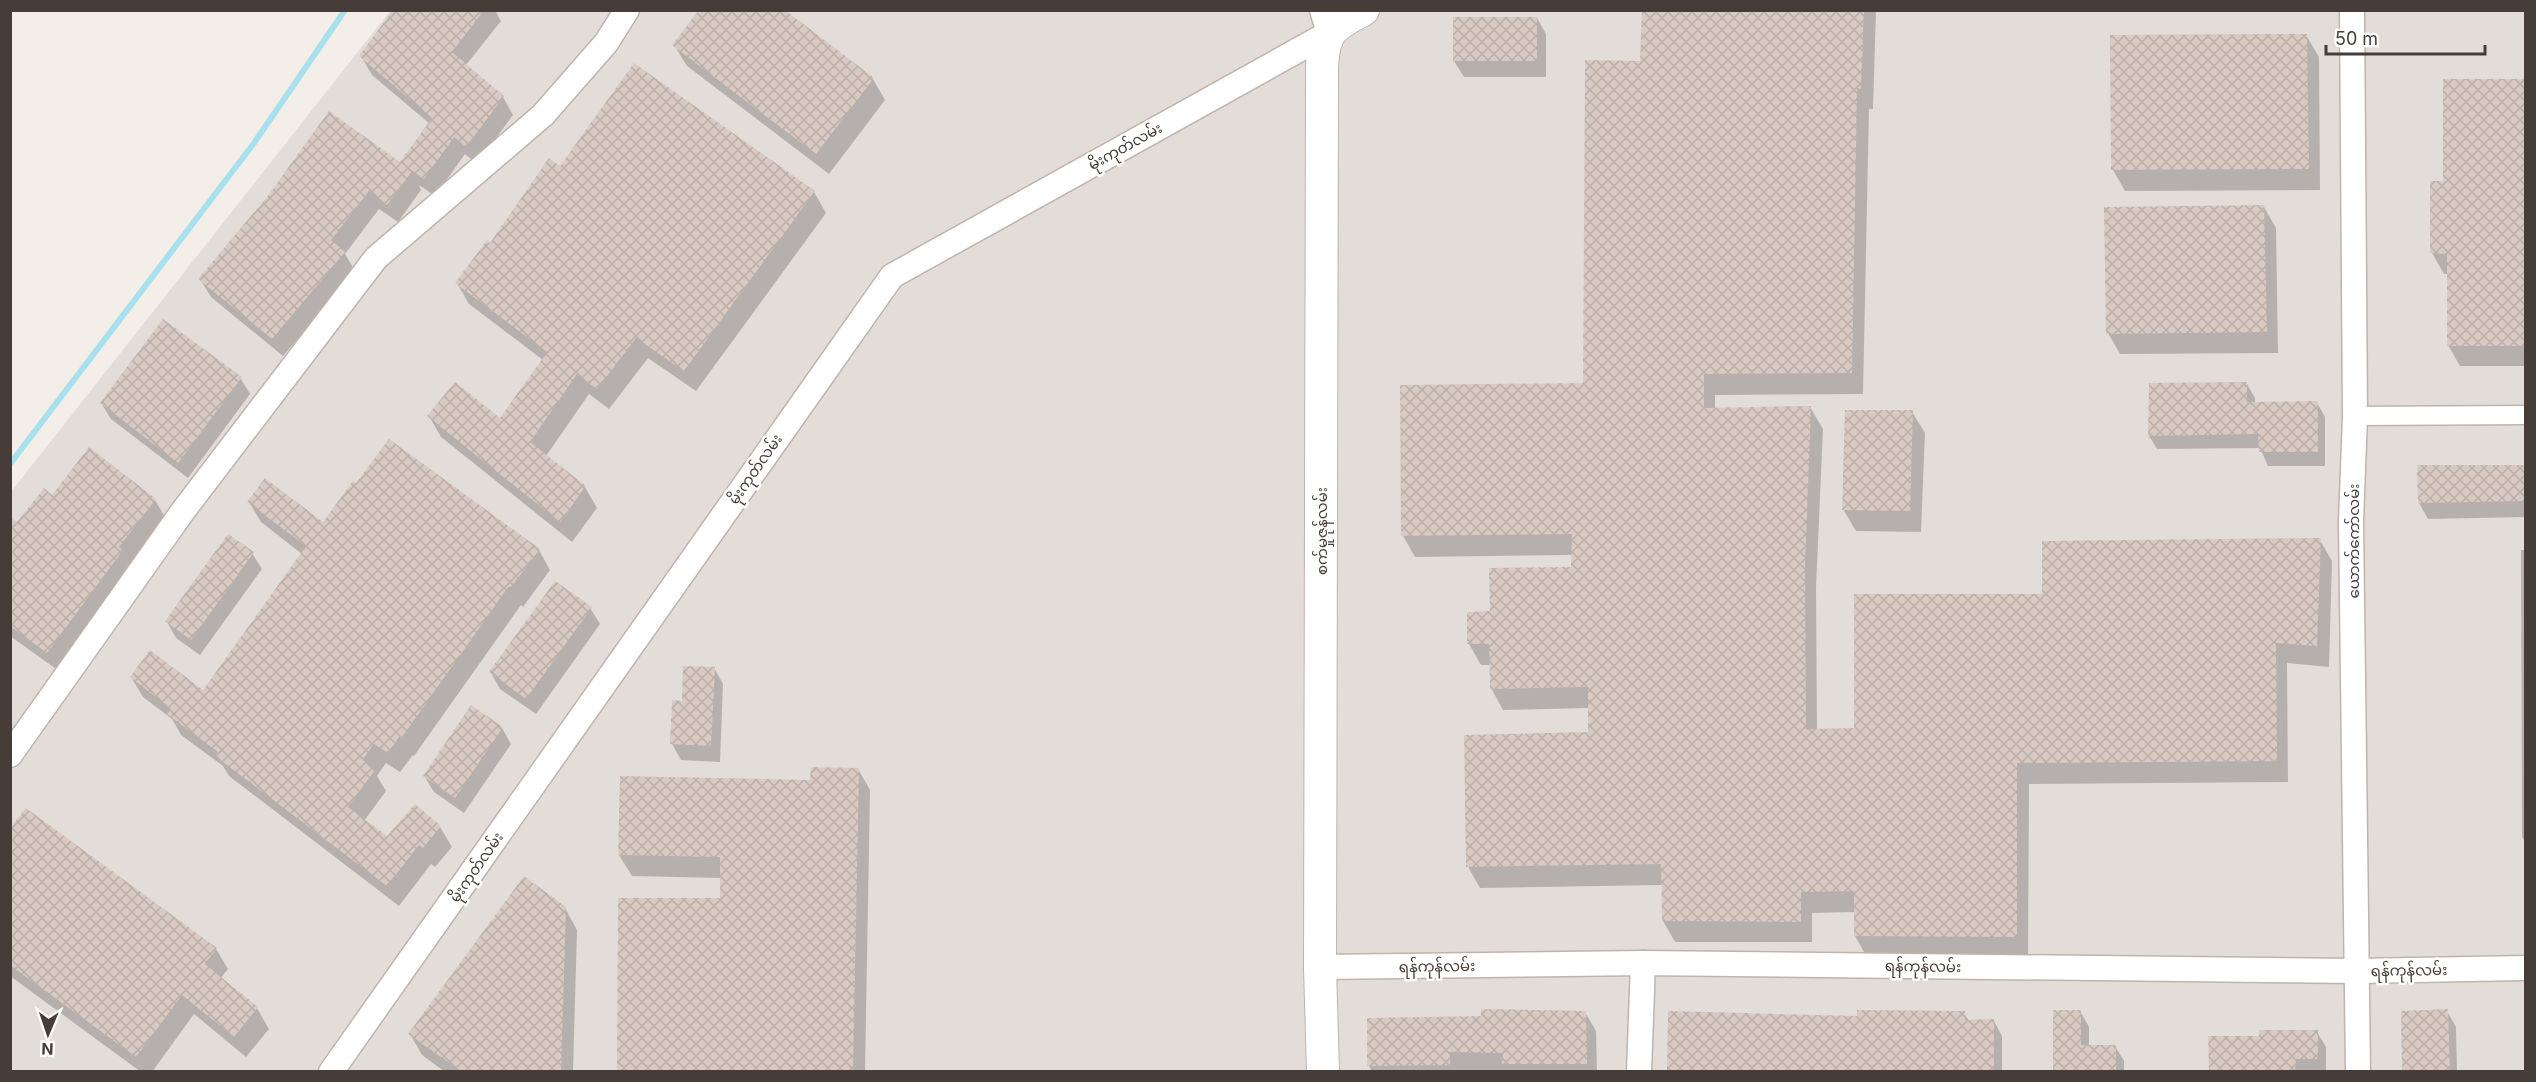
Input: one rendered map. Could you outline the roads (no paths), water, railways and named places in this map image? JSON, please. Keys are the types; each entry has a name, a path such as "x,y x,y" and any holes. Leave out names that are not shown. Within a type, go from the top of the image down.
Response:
{"street":[{"path":"10,755 183,511 376,258 543,115 606,43 627,10"},
{"path":"1325,22 1341,21 1363,10"},
{"name":"ယောက်ကော်လမ်း","path":"2352,10 2355,416 2351,522 2358,1071"},
{"name":"စက်မှုဇုန်လမ်း","path":"1323,1071 1320,968 1322,67 1325,22"},
{"name":"မိုးကုတ်လမ်း","path":"331,1071 892,276 1325,22"},
{"path":"2355,416 2526,416"},
{"path":"1639,1071 1643,963"},
{"name":"ရန်ကုန်လမ်း","path":"1320,968 1643,963 2357,971 2526,968"}],"waterway":[{"path":"10,464 254,143 345,10"}]}
